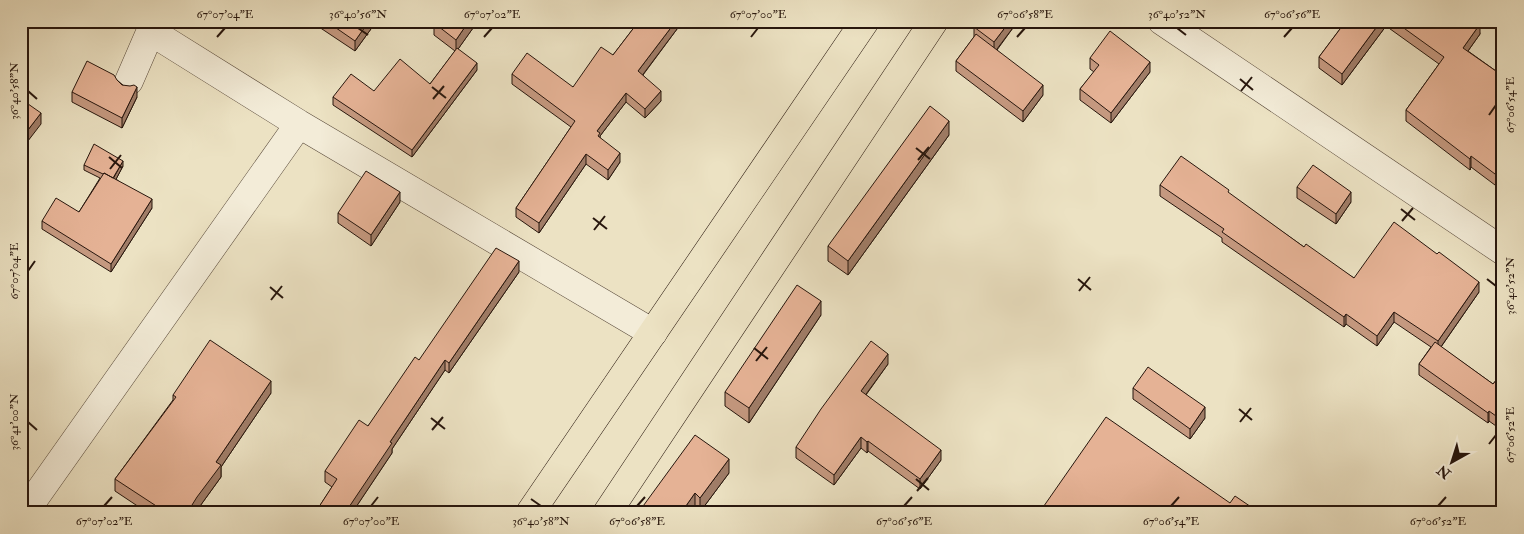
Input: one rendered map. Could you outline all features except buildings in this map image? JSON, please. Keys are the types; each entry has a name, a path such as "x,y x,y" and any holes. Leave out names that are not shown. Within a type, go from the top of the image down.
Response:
{"main road":[{"path":"530,513 865,21"},
{"path":"606,513 934,21"}],"street":[{"path":"1162,21 1503,251"},
{"path":"129,81 152,26 299,124 653,333"},
{"path":"24,513 299,124"}]}
